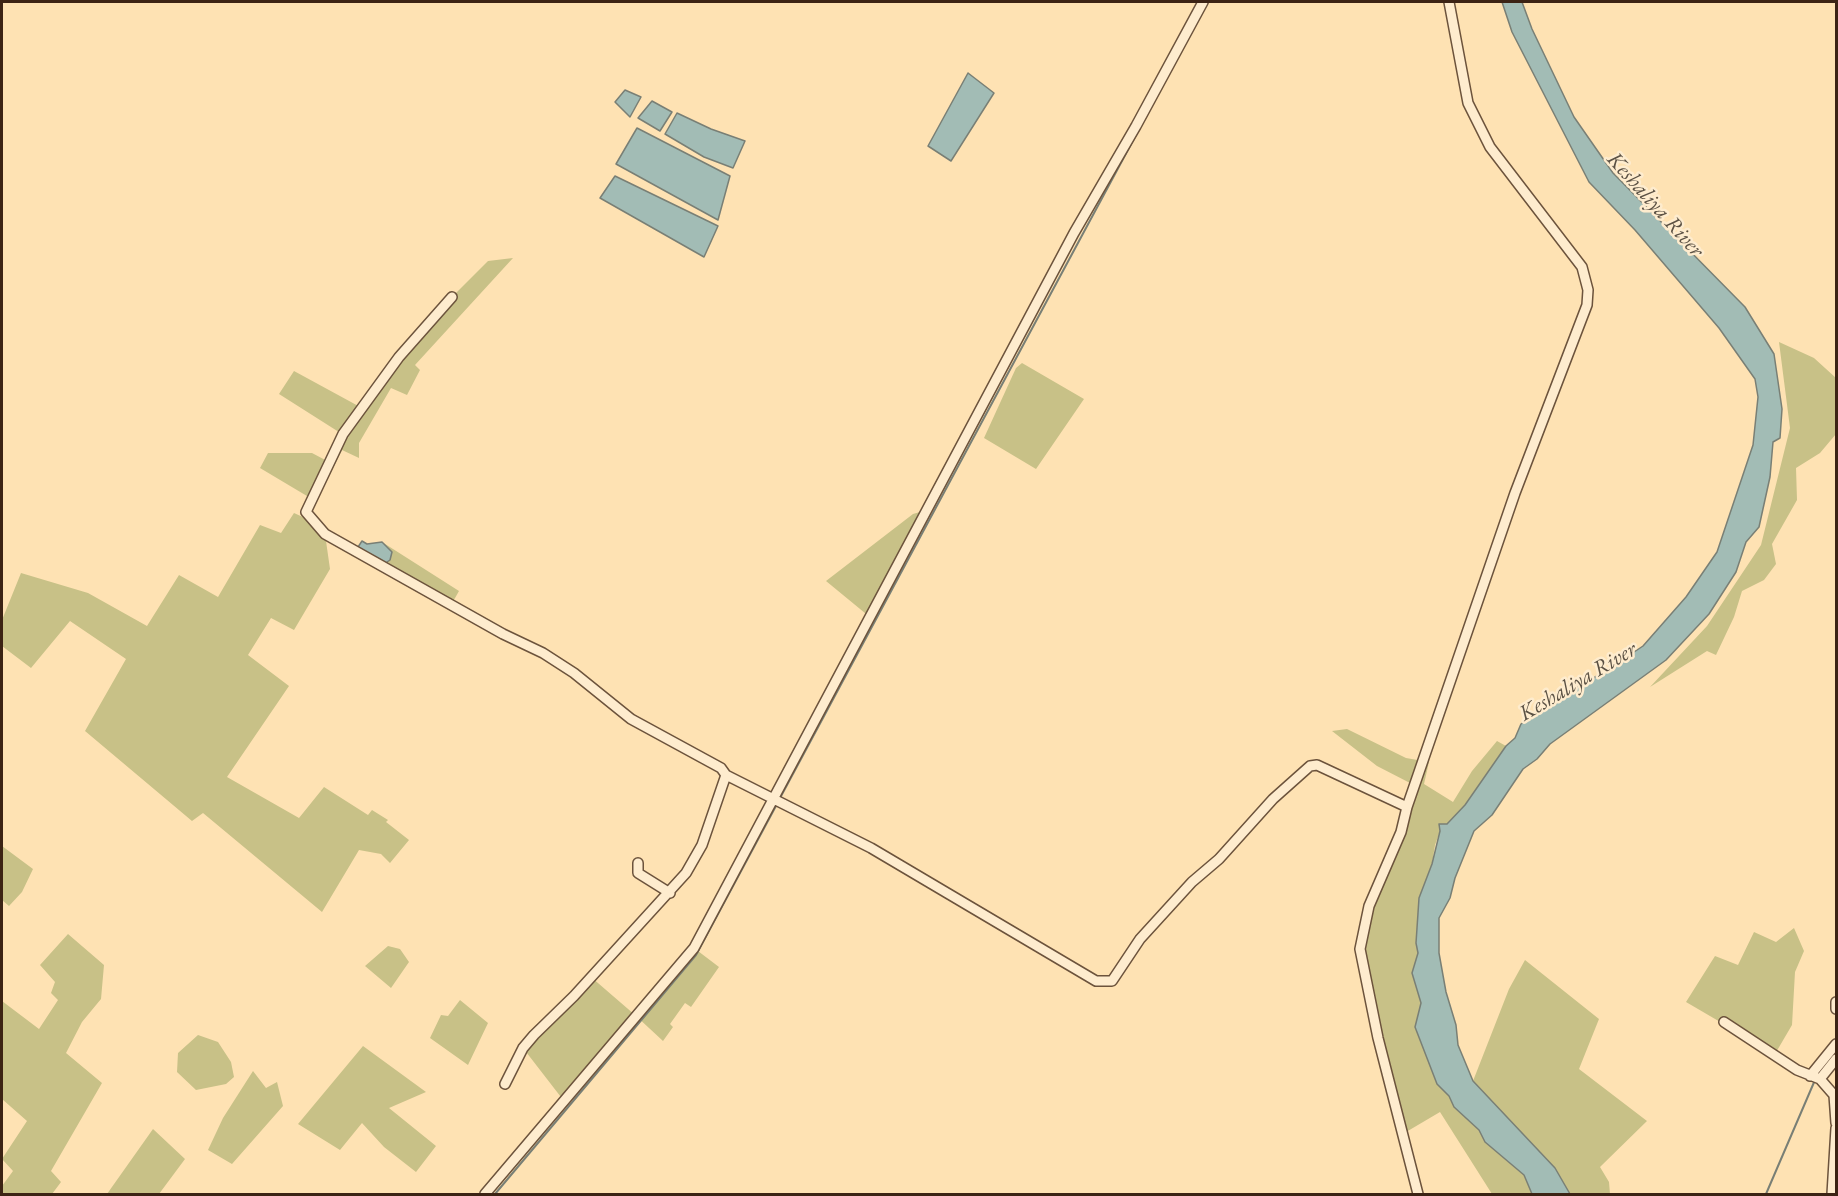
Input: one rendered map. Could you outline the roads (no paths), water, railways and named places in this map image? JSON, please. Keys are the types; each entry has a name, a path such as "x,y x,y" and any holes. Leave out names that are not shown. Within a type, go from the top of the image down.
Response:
{"street":[{"path":"485,1194 694,948 1074,233 1136,126 1203,2"},
{"path":"1418,1194 1378,1038 1360,949 1369,906 1401,832 1407,807 1515,493 1587,305 1588,290 1582,267 1490,147 1468,103 1449,2"},
{"path":"452,297 399,357 343,434 306,512 325,534 503,634 543,653 574,673 631,719 721,768 726,775 871,848 1096,981 1112,981 1121,971 1140,939 1192,882 1219,859 1265,807 1310,766 1317,765 1407,807"},
{"path":"505,1084 523,1048 534,1035 574,996 670,893 694,862 726,775"},
{"path":"638,863 639,873 670,893"},
{"path":"1836,1002 1836,1009"},
{"path":"1724,1022 1810,1076 1820,1079 1834,1095 1836,1123"},
{"path":"1810,1076 1836,1044"},
{"path":"1820,1079 1836,1059"},
{"path":"1832,1194 1836,1128"}],"water":[{"path":"1502,2 1522,2 1532,29 1574,117 1613,173 1745,307 1774,354 1782,409 1780,438 1773,442 1770,477 1759,527 1746,542 1736,572 1709,614 1666,660 1550,744 1537,759 1523,769 1492,815 1474,831 1455,878 1450,898 1439,918 1439,953 1446,992 1456,1025 1458,1045 1473,1081 1555,1168 1570,1194 1532,1194 1524,1175 1485,1142 1479,1130 1454,1107 1449,1096 1437,1084 1415,1027 1421,1003 1412,973 1418,953 1416,943 1419,898 1432,864 1440,831 1439,824 1447,824 1465,805 1506,746 1515,738 1521,724 1559,697 1606,671 1643,646 1686,597 1717,552 1753,445 1758,397 1755,379 1719,328 1635,230 1589,182 1512,32"},
{"path":"968,73 994,93 951,161 928,146"},
{"path":"625,90 641,97 630,117 615,102"},
{"path":"652,101 672,112 660,131 638,118"},
{"path":"677,113 711,129 745,141 733,168 704,157 665,134"},
{"path":"637,128 730,176 718,220 616,164"},
{"path":"615,176 718,226 704,257 600,198"},
{"path":"362,541 367,544 382,542 392,552 386,569 358,547"}],"waterway":[{"path":"780,798 1159,92"},
{"path":"495,1194 696,955 777,804"},
{"path":"1766,1194 1815,1080"}],"water label":[{"name":"Keshaliya River","path":"1655,205"},
{"name":"Keshaliya River","path":"1578,682"}]}
